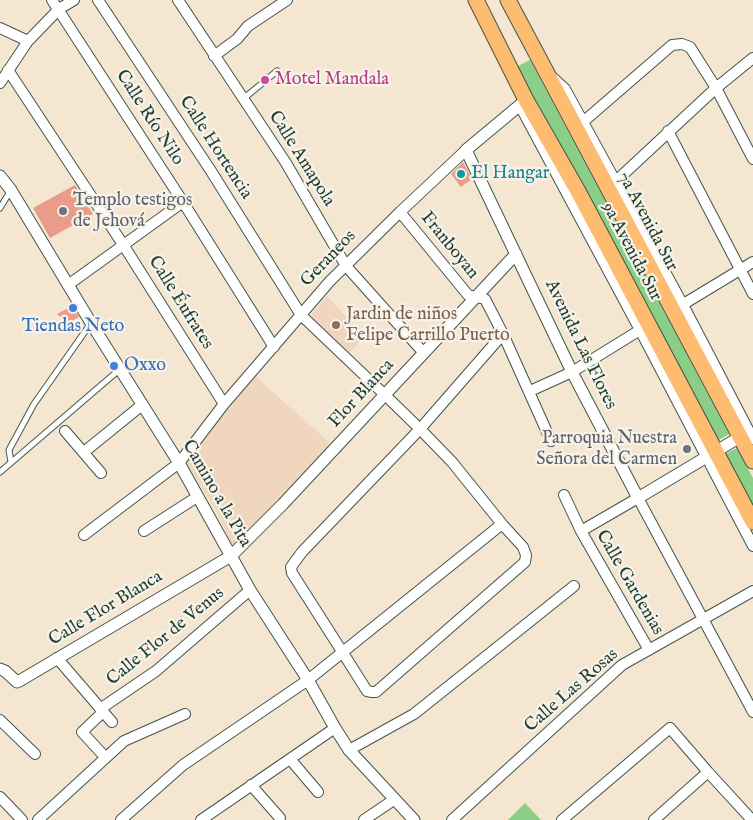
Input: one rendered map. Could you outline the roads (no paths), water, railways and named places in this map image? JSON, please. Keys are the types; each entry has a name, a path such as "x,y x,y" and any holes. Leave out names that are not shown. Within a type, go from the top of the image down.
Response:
{"main road":[{"name":"9a Avenida Sur","path":"476,0 523,103 579,192 676,375 711,454 753,522"},
{"name":"7a Avenida Sur","path":"508,0 545,70 749,434 753,461"},
{"path":"660,366 676,375"}],"street":[{"name":"Calle Río Nilo","path":"52,0 274,347"},
{"path":"0,83 28,41 59,9 74,0"},
{"name":"Calle Hortencia","path":"98,0 211,171 301,315 386,394 452,462 502,524 524,547 525,562 376,692 367,690 343,653"},
{"name":"Calle Amapola","path":"178,0 286,163 346,266 423,352"},
{"path":"214,56 237,39 248,26 287,0"},
{"path":"0,28 28,41"},
{"path":"583,122 672,45 682,44 690,47 716,88 753,159"},
{"path":"616,181 668,131 753,58"},
{"name":"Calle Éufrates","path":"8,70 124,246 224,404"},
{"path":"545,70 565,89 616,181 678,308 753,262"},
{"path":"523,103 640,330 711,454 753,546"},
{"name":"Geraneos","path":"84,535 178,463 224,404 330,281 466,150 523,103"},
{"path":"668,131 753,294"},
{"name":"Avenida Las Flores","path":"466,150 572,372 753,712"},
{"name":"Camino a la Pita","path":"0,176 11,190 178,463 250,590 308,680 349,750 414,820"},
{"path":"68,285 183,202"},
{"name":"Franboyan","path":"400,212 468,295 485,299 503,334"},
{"name":"Flor Blanca","path":"231,556 283,504 516,254"},
{"path":"530,391 572,372 640,330"},
{"path":"343,653 292,573 291,567 302,552 420,429 503,334 551,441"},
{"path":"84,452 142,406"},
{"path":"65,431 101,473"},
{"path":"581,531 711,454 749,434"},
{"name":"Calle Gardenias","path":"564,496 581,531 649,650"},
{"path":"144,531 197,497"},
{"path":"121,820 183,765 308,680 502,524"},
{"name":"Calle Flor Blanca","path":"0,670 5,671 17,682 231,556"},
{"path":"349,750 414,714 574,586"},
{"name":"Calle Flor de Venus","path":"105,757 82,732 102,711 156,670 250,590"},
{"name":"Calle Las Rosas","path":"452,820 622,665 753,591"},
{"path":"57,658 112,722"},
{"path":"38,820 124,741 185,714"},
{"path":"0,720 35,754"},
{"path":"209,818 251,785 335,728"},
{"path":"562,820 670,728 751,820"},
{"path":"290,759 318,792"},
{"path":"654,820 708,772"},
{"path":"251,785 280,818"},
{"path":"0,798 22,820"},
{"path":"364,820 396,799"}],"lane":[{"path":"243,99 277,71"},
{"path":"0,208 11,190"},
{"path":"10,462 9,450 34,404 91,323"},
{"path":"0,472 120,369"}],"place":[{"name":"Motel Mandala","path":"265,80"},
{"name":"El Hangar","path":"461,174"},
{"name":"Templo testigos de Jehová","path":"63,211"},
{"name":"Tiendas Neto","path":"73,308"},
{"name":"Jardin de niños Felipe Carrillo Puerto","path":"336,325"},
{"name":"Oxxo","path":"114,366"},
{"name":"Parroquia Nuestra Señora del Carmen","path":"687,449"}]}
